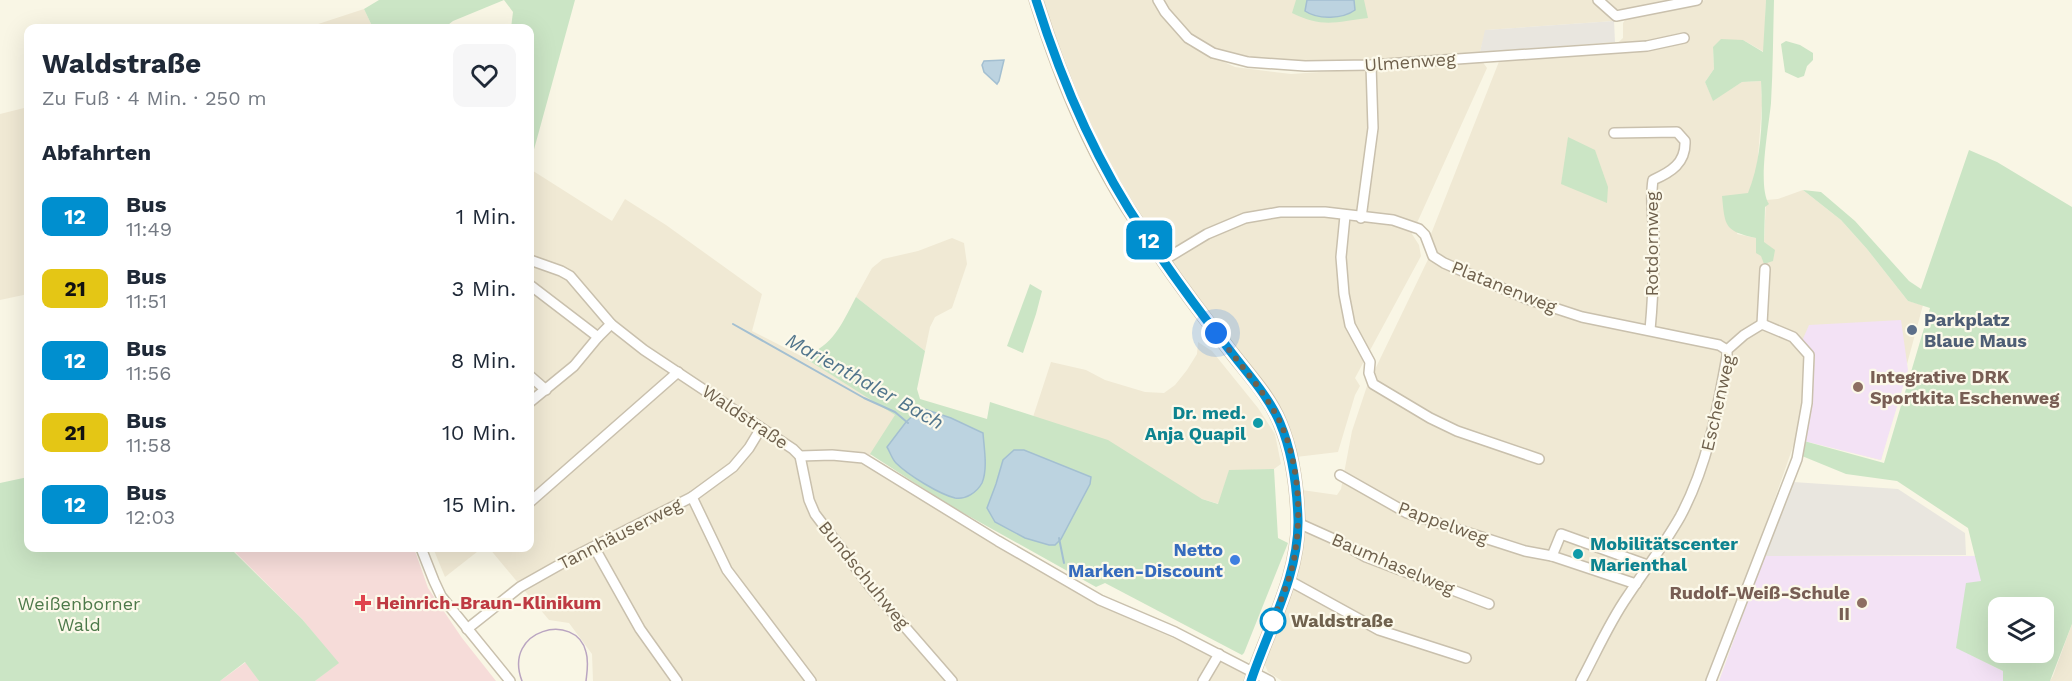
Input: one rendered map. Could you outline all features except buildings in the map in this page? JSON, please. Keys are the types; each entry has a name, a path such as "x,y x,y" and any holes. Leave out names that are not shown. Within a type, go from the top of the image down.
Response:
{"street":[{"path":"1036,0 1060,71 1084,131 1139,224 1189,297 1267,400 1279,420 1290,450 1296,485 1298,522 1295,554 1288,580 1253,676"},
{"name":"Ulmenweg","path":"1158,0 1165,12 1188,38 1213,53 1248,62 1305,66 1371,65 1638,47 1684,38"},
{"path":"1598,0 1616,16 1697,0"},
{"path":"1361,218 1373,128 1371,65"},
{"name":"Rotdornweg","path":"1614,133 1677,132 1685,141 1686,151 1681,162 1667,174 1653,180 1654,282 1650,330"},
{"name":"Platanenweg","path":"1164,260 1207,234 1245,218 1280,212 1325,212 1393,220 1419,229 1425,235 1433,256 1438,260 1527,299 1582,317 1719,345 1726,350"},
{"path":"1345,216 1341,257 1344,294 1350,325 1370,362 1369,374 1373,384 1422,414 1457,431 1539,459"},
{"name":"Waldstraße","path":"534,261 570,276 611,324 644,350 793,449 800,456 832,455 863,458 998,541 1100,600 1175,632 1219,654 1253,676 1270,681"},
{"path":"1711,681 1797,459 1807,404 1809,355 1793,338 1762,324 1765,269"},
{"path":"534,288 598,338"},
{"path":"534,399 574,366 611,324"},
{"name":"Eschenweg","path":"1581,681 1605,635 1680,516 1712,436 1727,356 1726,350 1762,324"},
{"path":"534,498 678,372"},
{"path":"534,380 546,390"},
{"name":"Tannhäuserweg","path":"467,629 520,587 692,497 733,467 749,448 761,428"},
{"name":"Bundschuhweg","path":"800,456 809,500 815,514 872,589 952,681"},
{"name":"Pappelweg","path":"1340,476 1407,513 1525,551 1552,556 1636,584"},
{"path":"692,497 727,570 812,681"},
{"name":"Baumhaselweg","path":"1298,522 1366,557 1489,604"},
{"path":"1552,556 1560,534 1650,566"},
{"path":"594,547 640,629 677,681"},
{"path":"423,552 441,596 510,681"},
{"path":"1288,580 1379,630 1466,658"},
{"path":"1203,681 1219,654"}],"shaded area":[{"path":"1042,0 1154,0 1158,12 1189,46 1235,67 1291,74 1482,61 1487,68 1412,234 1419,245 1421,256 1355,378 1360,386 1355,395 1338,452 1296,457 1283,414 1160,249 1097,144 1056,47"},
{"path":"1162,0 1676,0 1635,9 1614,9 1614,21 1486,30 1480,52 1378,60 1295,63 1257,61 1219,52 1191,36 1173,17"},
{"path":"1705,0 1766,0 1764,52 1743,40 1713,47 1714,69 1705,82 1713,100 1742,82 1761,81 1762,105 1757,170 1737,234 1756,238 1756,253 1764,243 1766,200 1778,199 1803,190 1841,220 1908,301 1923,305 1881,460 1796,438 1745,584 1705,681 1282,681 1268,672 1264,663 1295,576 1304,538 1302,490 1337,495 1341,489 1352,431 1367,386 1434,247 1431,234 1500,59 1609,51 1623,38 1623,23 1626,19"},
{"path":"364,9 371,24 318,24"},
{"path":"1614,21 1615,42 1480,52 1485,30"},
{"path":"24,108 24,295 0,300 0,114"},
{"path":"534,172 612,221 625,199 666,225 762,294 752,331 803,357 896,415 865,464 1097,604 1242,669 1245,674 1243,681 593,681 592,654 569,623 549,620 492,552 534,552"},
{"path":"952,238 964,243 967,264 952,308 935,317 930,327 925,351 856,297 872,268 883,259 918,251"},
{"name":"Integrative DRK Sportkita Eschenweg","path":"1901,320 1908,370 1881,460 1804,441 1811,404 1815,358 1802,341 1809,325"},
{"path":"1198,342 1212,351 1258,408 1275,434 1281,464 1274,469 1229,471 1219,504 1202,499 1033,417 1051,362 1086,370 1105,380 1145,392 1164,393 1175,385 1187,370 1197,354"},
{"path":"1793,482 1898,489 1965,533 1966,555 1764,556"},
{"name":"Heinrich-Braun-Klinikum","path":"235,552 415,552 428,588 462,638 496,681 315,681 338,663 302,619"},
{"path":"435,552 477,552 445,577"},
{"name":"Rudolf-Weiß-Schule II","path":"1764,556 1975,556 1982,581 1967,653 2003,671 2003,681 1719,681"},
{"path":"2072,624 2072,681 2050,681 2053,676"},
{"path":"246,662 259,681 220,681"}],"green space":[{"path":"379,0 504,0 449,24 371,24 364,9"},
{"path":"504,0 575,0 534,149 534,24 512,24 513,12"},
{"path":"1296,0 1364,0 1368,18 1329,23 1312,21 1292,13"},
{"path":"1766,0 1774,0 1771,103 1764,170 1764,184 1769,204 1765,207 1764,242 1775,250 1773,261 1764,264 1761,256 1756,253 1756,238 1738,233 1728,226 1722,196 1748,193 1753,180 1760,138 1761,81 1742,82 1713,101 1705,82 1714,69 1713,47 1721,39 1743,40 1763,52"},
{"path":"1786,41 1800,45 1813,53 1813,60 1807,66 1804,76 1798,78 1785,72 1781,44"},
{"path":"1568,137 1595,150 1608,187 1607,203 1561,184"},
{"path":"1969,150 1997,162 2072,207 2072,624 2050,681 2003,681 2003,671 1956,648 1966,583 1981,581 1968,528 1897,481 1846,474 1802,456 1804,441 1884,463 1930,308 1908,301 1841,220 1803,190 1821,192 1855,221 1909,281 1921,289"},
{"path":"1030,284 1042,291 1023,353 1007,346"},
{"path":"856,297 925,351 917,389 920,399 987,419 990,402 1108,440 1202,499 1218,504 1229,470 1274,469 1278,538 1288,543 1244,653 1242,655 1105,583 1096,587 949,505 870,454 895,415 803,357 814,352 836,333"},
{"name":"Weißenborner Wald","path":"24,478 24,552 234,552 302,619 339,663 315,681 259,681 245,662 220,681 0,681 0,483"}],"water":[{"path":"1307,0 1354,0 1355,10 1337,17 1317,16 1305,11"},
{"path":"1004,60 997,84 984,72 982,65 984,61"},
{"path":"921,408 951,418 983,433 984,477 980,486 971,495 955,498 941,493 908,473 893,460 887,447 906,422"},
{"path":"1014,450 1024,450 1091,477 1090,484 1061,539 1055,545 1025,538 995,522 987,508 1003,460"}],"waterway":[{"name":"Marienthaler Bach","path":"733,324 864,398 895,412 908,423"},
{"name":"Marienthaler Bach","path":"1059,538 1064,563"}],"tram line":[{"path":"522,681 519,663 522,649 531,638 556,629 569,632 580,639 587,656 586,681"}],"bus line":[{"name":"12","path":"1036,0 1060,71 1095,152 1144,234 1267,400 1279,420 1290,450 1296,485 1298,522 1295,554 1288,580 1251,681"}],"place":[{"name":"Parkplatz Blaue Maus","path":"1912,330"},
{"name":"Integrative DRK Sportkita Eschenweg","path":"1858,387"},
{"name":"Dr. med. Anja Quapil","path":"1258,423"},
{"name":"Mobilitätscenter Marienthal","path":"1578,554"},
{"name":"Netto Marken-Discount","path":"1235,560"},
{"name":"Heinrich-Braun-Klinikum","path":"363,603"},
{"name":"Rudolf-Weiß-Schule II","path":"1862,603"},
{"name":"Waldstraße","path":"1273,621"}],"route":[{"path":"1216,333 1267,400 1279,420 1290,450 1296,485 1298,522 1295,554 1273,621"}]}
